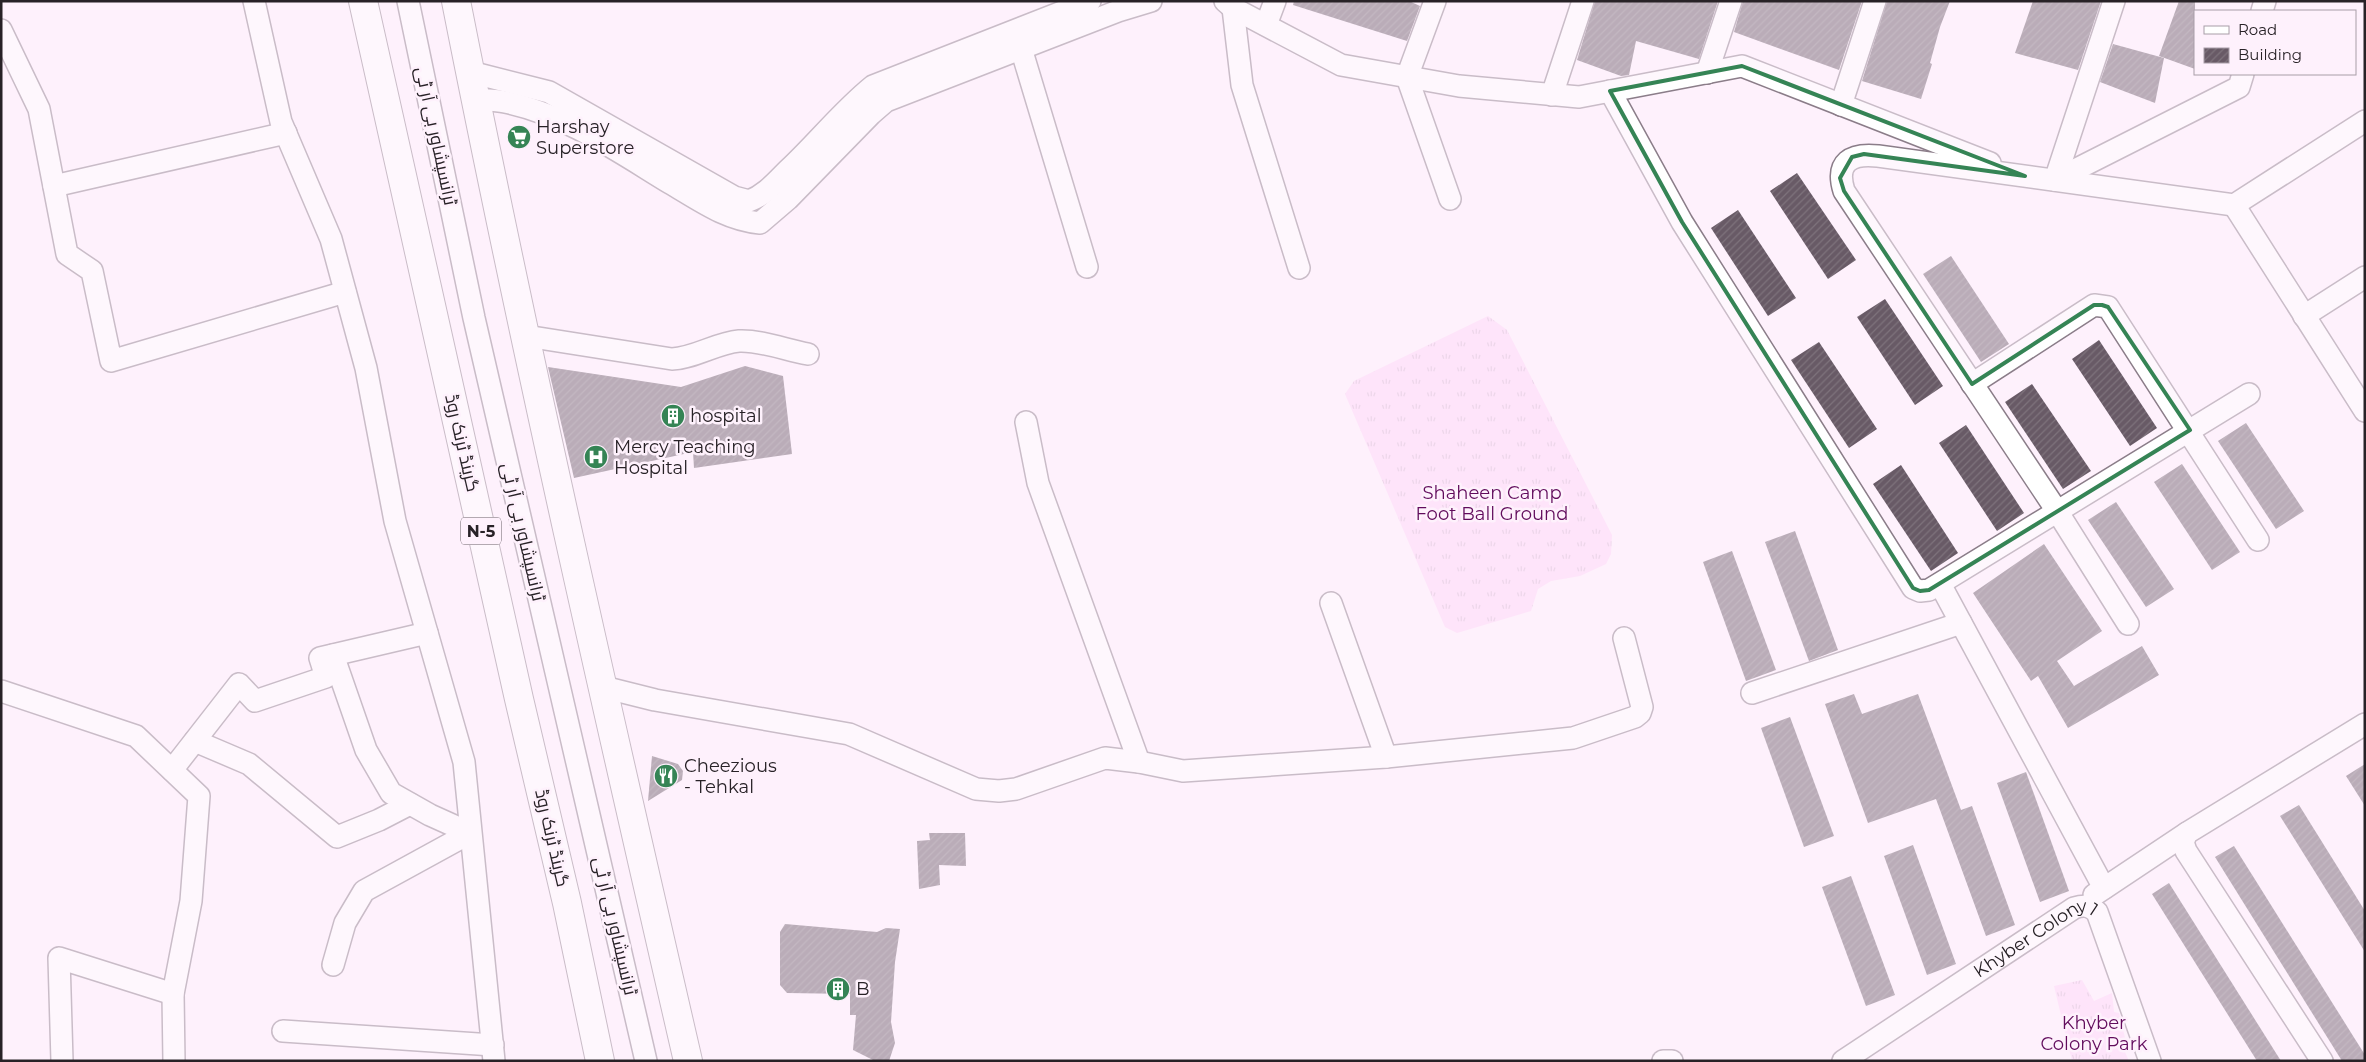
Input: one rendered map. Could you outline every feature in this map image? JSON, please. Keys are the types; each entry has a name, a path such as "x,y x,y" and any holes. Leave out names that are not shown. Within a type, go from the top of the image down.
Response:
{"highway":[{"name":"گرینڈ ٹرنک روڈ","path":"363,1 519,700 567,903 600,1061"},
{"path":"456,1 526,336 688,1061"}],"street":[{"path":"254,1 281,122 331,239 366,368 395,521 464,762 494,1053 283,1031"},
{"name":"ٹرانسپشاور بی آر ٹی","path":"408,1 474,318 646,1061"},
{"path":"475,99 505,102 541,113 625,156 722,214 742,222 760,223 788,199 886,101 1019,40 1090,1"},
{"path":"470,72 549,92 734,197 749,201 768,190 816,144 850,104 873,86 1151,1"},
{"path":"1266,25 1276,1"},
{"path":"1434,1 1406,77 1450,199"},
{"path":"1552,95 1583,1"},
{"path":"1707,73 1731,1"},
{"path":"1841,105 1875,1"},
{"path":"2055,180 2114,1"},
{"path":"1229,5 1341,65 1459,86 1579,97 1742,66 2025,176"},
{"path":"1229,5 1242,85 1299,268"},
{"path":"1,30 39,109 68,254 92,271 111,361 345,292"},
{"path":"1019,40 1087,267"},
{"path":"2055,180 2239,87 2243,75"},
{"path":"1610,91 1682,222 1913,588 1920,591 1930,590 2249,394"},
{"path":"2128,624 2057,511 1844,191 1840,178 1843,167 1852,157 1864,154 2234,205 2365,121"},
{"path":"54,186 286,133"},
{"path":"2234,205 2365,411"},
{"path":"2304,316 2365,277"},
{"path":"1972,384 2094,305 2108,307 2190,430 2258,540"},
{"path":"526,336 672,359 684,359 738,341 754,342 808,354"},
{"path":"1026,422 1038,483 1139,762"},
{"path":"1940,584 2104,888"},
{"path":"1332,603 1386,757"},
{"path":"1752,693 1961,623"},
{"path":"172,770 239,684 255,702 326,677 320,658 427,632"},
{"path":"603,687 655,700 849,734 976,789 999,791 1016,789 1105,758 1139,762 1183,771 1386,757 1573,738 1635,717 1640,713 1642,707 1624,638"},
{"path":"333,655 366,750 391,793 430,815 470,832"},
{"path":"1,691 136,736 199,796 191,902 172,994 174,1061"},
{"path":"2074,908 2187,833 2365,724"},
{"path":"195,741 249,764 337,837 380,820 410,804"},
{"path":"333,965 345,922 364,891 470,832"},
{"path":"2187,833 2183,842 2186,851 2322,1061"},
{"name":"Khyber Colony 1","path":"1843,1061 2074,908 2090,906 2097,912 2150,1061"},
{"path":"62,1061 59,958 172,994"},
{"path":"1663,1061 1672,1061"}],"highlighted area":[{"path":"1742,66 2025,176 1864,154 1852,157 1840,178 1844,191 1972,384 2094,305 2102,305 2108,307 2190,430 1929,590 1920,591 1913,588 1682,222 1610,91"}],"green space":[{"name":"Shaheen Camp Foot Ball Ground","path":"1488,316 1507,330 1612,535 1611,554 1606,564 1580,576 1551,581 1538,589 1531,611 1457,633 1445,627 1345,394 1354,381"},
{"name":"Khyber Colony Park","path":"2082,980 2094,1001 2112,993 2114,1012 2119,1013 2127,1046 2124,1050 2129,1061 2072,1061 2054,986"}],"building":[{"path":"1294,1 1409,1 1420,6 1407,41 1293,5"},
{"path":"1595,1 1718,1 1699,59 1636,41 1629,75 1621,76 1577,60"},
{"path":"1743,1 1862,1 1839,70 1734,32"},
{"path":"1887,1 1950,1 1940,27 1930,63 1932,64 1921,99 1862,81"},
{"path":"2033,1 2101,1 2078,70 2015,53"},
{"path":"2179,1 2195,1 2194,69 2159,56"},
{"path":"2113,44 2164,58 2155,103 2100,82"},
{"path":"1797,173 1856,260 1828,279 1770,191"},
{"path":"1738,210 1796,298 1768,316 1711,228"},
{"path":"1951,256 2009,344 1981,362 1923,274"},
{"path":"1885,299 1943,386 1915,405 1857,317"},
{"path":"2099,340 2157,428 2130,446 2072,359"},
{"path":"1819,342 1877,429 1849,448 1791,360"},
{"name":"hospital","path":"745,366 783,376 792,454 694,468 693,452 574,478 548,367 681,387"},
{"path":"2032,384 2091,471 2063,489 2005,402"},
{"path":"2246,423 2304,511 2276,529 2218,441"},
{"path":"1966,425 2024,513 1997,531 1939,443"},
{"path":"2182,464 2240,552 2212,570 2154,482"},
{"path":"1901,465 1958,553 1931,571 1873,484"},
{"path":"2116,502 2174,589 2146,607 2088,520"},
{"path":"1795,531 1838,650 1809,661 1765,542"},
{"path":"2044,544 2102,631 2057,661 2074,686 2142,646 2159,675 2068,728 2038,676 2031,681 1973,593"},
{"path":"1732,551 1776,670 1746,681 1703,562"},
{"path":"1854,694 1862,714 1918,694 1961,810 1972,806 2015,925 1986,936 1936,799 1868,823 1825,704"},
{"path":"1790,717 1834,836 1804,847 1761,728"},
{"name":"Cheezious - Tehkal","path":"652,756 678,764 683,771 682,780 648,801"},
{"path":"2365,764 2365,806 2346,776"},
{"path":"2026,772 2069,891 2040,902 1997,783"},
{"path":"2299,805 2365,911 2365,952 2280,816"},
{"path":"929,833 965,833 966,866 939,865 940,885 919,889 917,841 930,840"},
{"path":"1913,845 1956,964 1927,975 1884,856"},
{"path":"2234,846 2365,1055 2365,1061 2342,1061 2215,857"},
{"path":"1851,876 1895,995 1866,1006 1822,887"},
{"path":"2169,883 2281,1061 2257,1061 2152,894"},
{"name":"B","path":"785,924 877,932 886,928 900,929 895,962 891,1022 895,1043 889,1061 875,1061 853,1050 856,1015 850,1015 850,994 787,993 780,985 780,932"}],"place":[{"name":"Harshay Superstore","path":"519,137"},
{"name":"hospital","path":"673,416"},
{"name":"Mercy Teaching Hospital","path":"596,457"},
{"name":"Cheezious - Tehkal","path":"666,776"},
{"name":"B","path":"838,989"}]}
